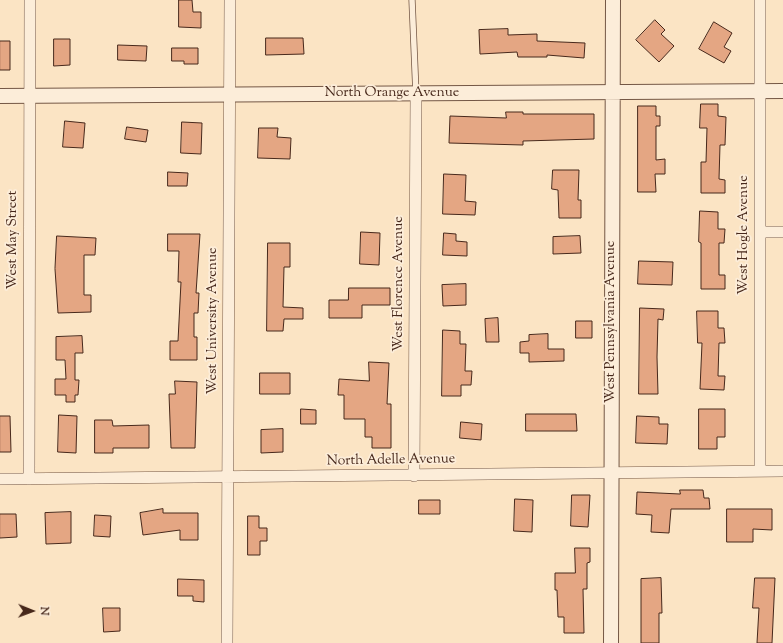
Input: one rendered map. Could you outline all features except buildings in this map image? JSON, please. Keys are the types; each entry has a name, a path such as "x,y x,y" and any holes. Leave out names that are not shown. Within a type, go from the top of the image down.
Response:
{"street":[{"name":"West May Street","path":"29,479 30,0"},
{"name":"West University Avenue","path":"227,643 230,0"},
{"name":"West Pennsylvania Avenue","path":"611,643 612,0"},
{"name":"West Hogle Avenue","path":"760,0 760,470"},
{"name":"North Orange Avenue","path":"0,96 783,91"},
{"name":"West Florence Avenue","path":"414,476 416,94"},
{"path":"760,232 783,232"},
{"name":"North Adelle Avenue","path":"0,479 228,478 760,470 783,471"}],"lane":[{"path":"412,0 416,94"}]}
